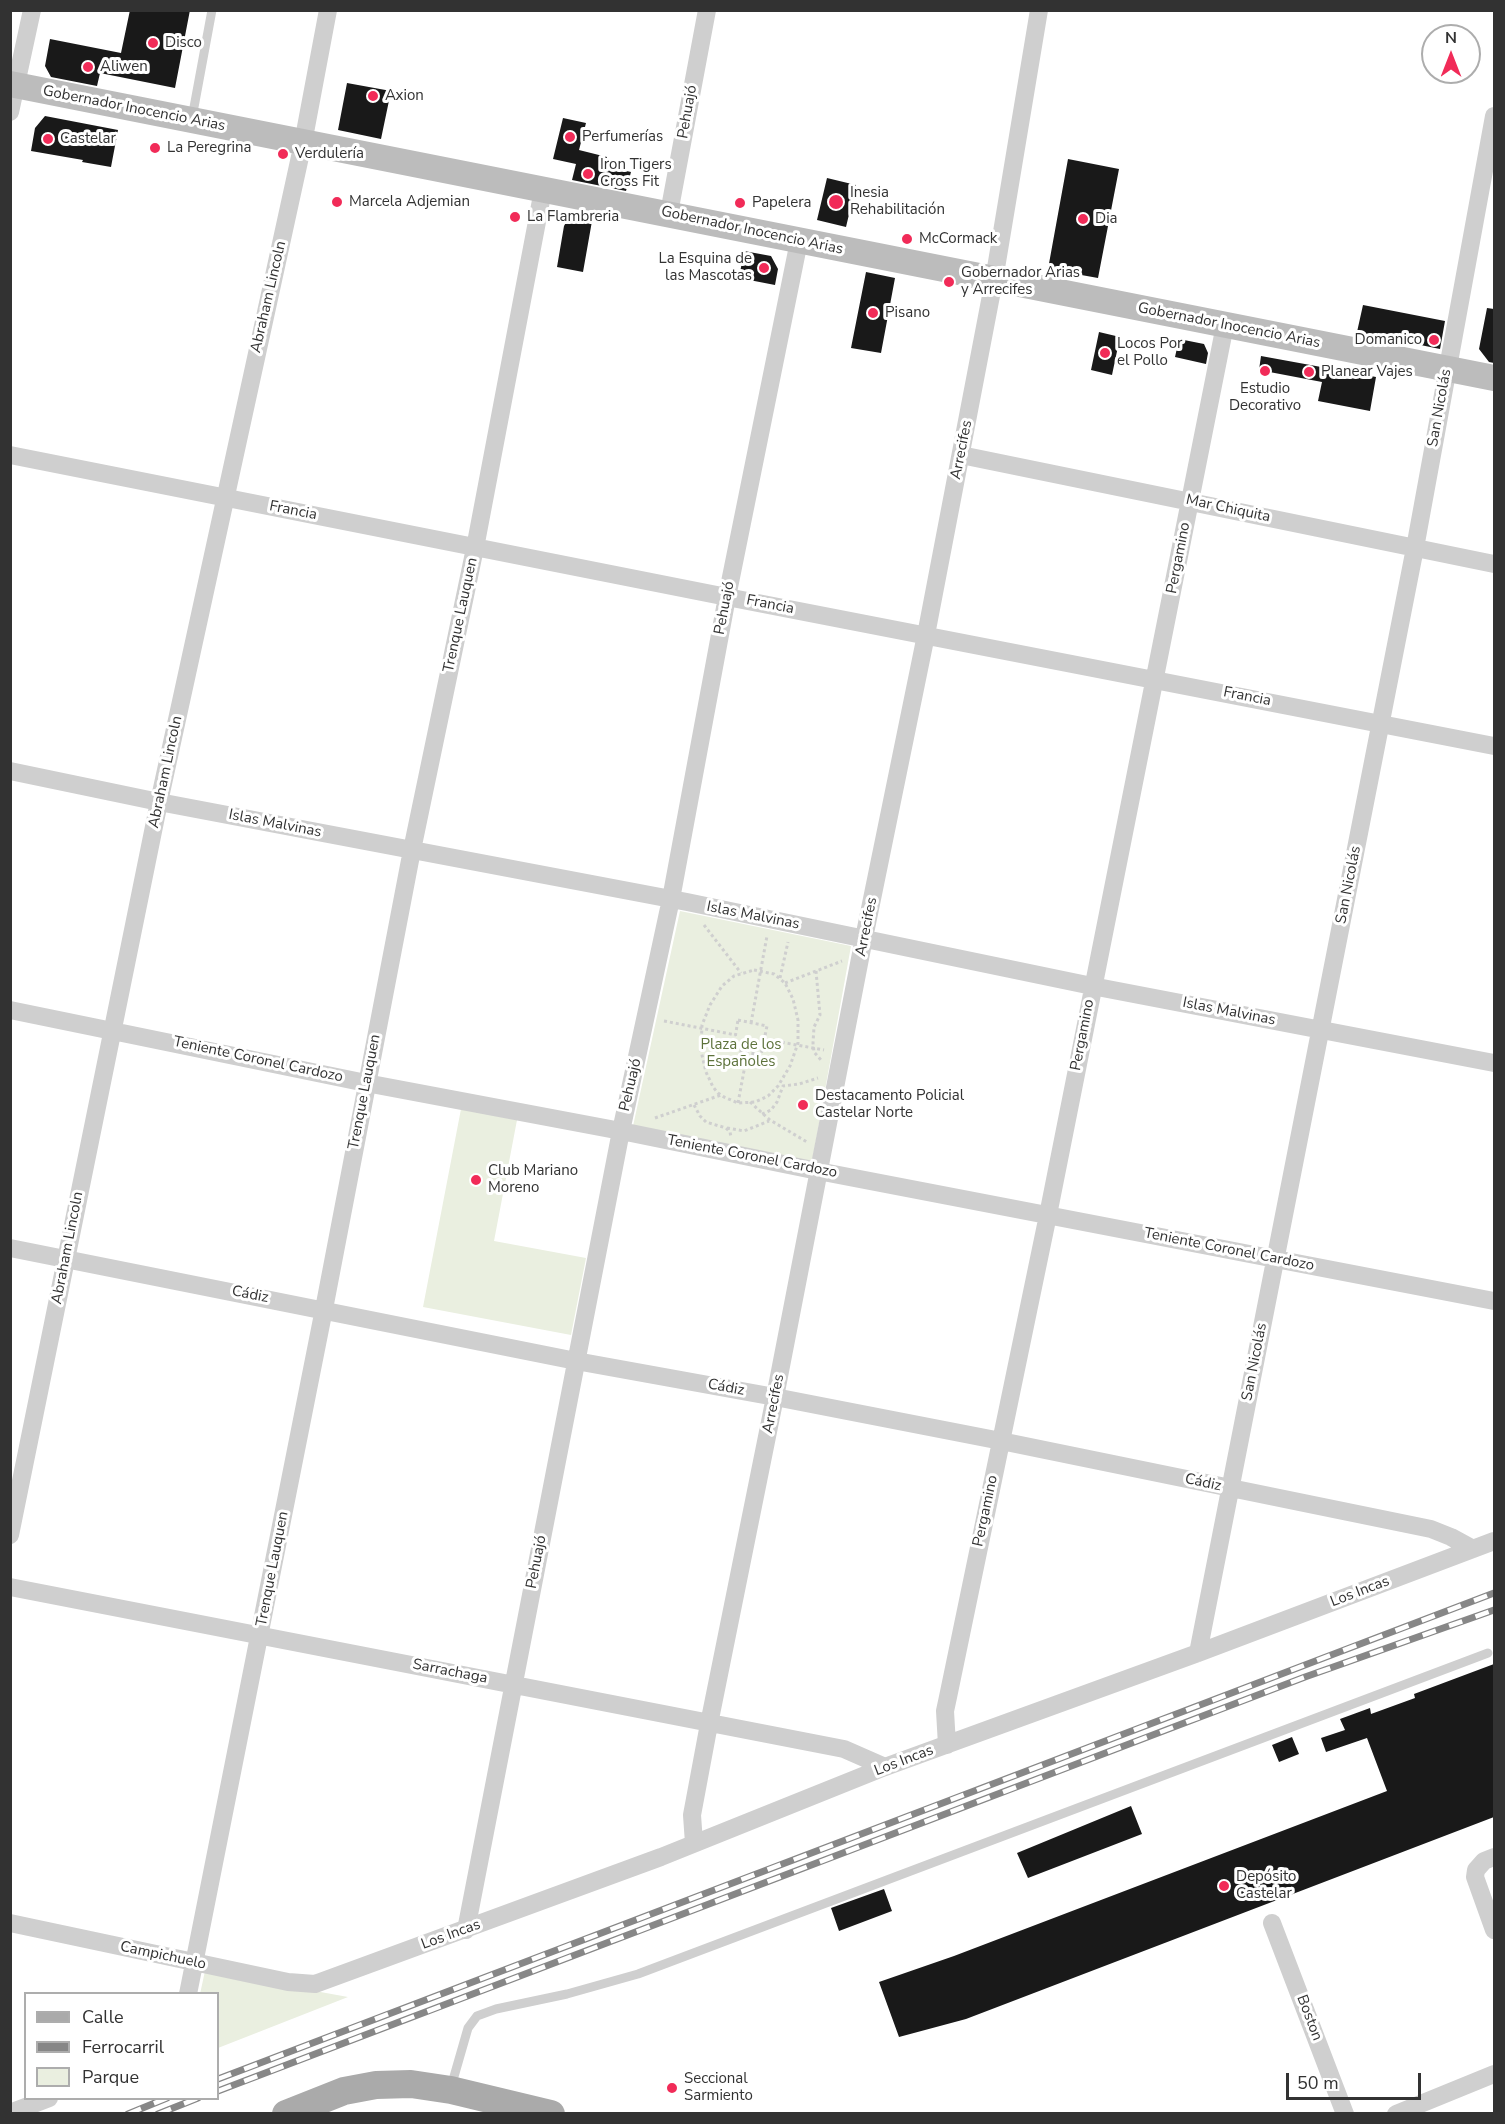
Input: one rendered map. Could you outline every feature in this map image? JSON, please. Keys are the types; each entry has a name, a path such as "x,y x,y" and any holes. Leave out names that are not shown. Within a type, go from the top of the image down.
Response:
{"main road":[{"path":"286,2114 344,2091 376,2085 411,2084 451,2090 516,2109 551,2114"}],"street":[{"path":"10,112 13,85 32,10"},
{"name":"Abraham Lincoln","path":"10,1535 159,802 303,143 328,10"},
{"name":"Pehuajó","path":"669,213 707,10"},
{"name":"Arrecifes","path":"694,1843 692,1815 709,1724 961,455 994,280 1039,10"},
{"name":"Gobernador Inocencio Arias","path":"13,85 1494,378"},
{"name":"San Nicolás","path":"1198,1653 1415,548 1494,116"},
{"name":"Trenque Lauquen","path":"188,1992 260,1636 412,850 475,548 543,190"},
{"name":"Pehuajó","path":"466,1930 621,1131 646,1018 679,901 727,597 799,241"},
{"name":"Pergamino","path":"947,1745 945,1711 1048,1215 1225,325"},
{"name":"Francia","path":"10,455 1494,746"},
{"name":"Mar Chiquita","path":"961,455 1494,564"},
{"name":"Islas Malvinas","path":"10,771 159,802 770,919 862,946 1092,986 1494,1063"},
{"name":"Teniente Coronel Cardozo","path":"10,1010 366,1083 1494,1301"},
{"name":"Cádiz","path":"10,1248 576,1361 1001,1441 1431,1529 1473,1549"},
{"name":"Los Incas","path":"315,1984 466,1930 885,1767 1198,1653 1494,1541"},
{"name":"Sarrachaga","path":"10,1587 844,1749 885,1767"},
{"path":"1494,1857 1484,1861 1476,1870 1475,1876 1494,1930"},
{"name":"Campichuelo","path":"10,1923 288,1982 315,1984"},
{"name":"Boston","path":"1272,1923 1345,2114"},
{"path":"1396,2114 1494,2074"},
{"path":"10,2113 44,2100"}],"lane":[{"path":"191,121 212,10"},
{"path":"451,2090 468,2028 477,2016 496,2009 567,1994 638,1974 1488,1653"}],"path":[{"path":"679,901 741,973"},
{"path":"751,1023 770,919"},
{"path":"780,978 792,924"},
{"path":"785,983 816,971 862,946"},
{"path":"761,970 780,978 793,999 798,1020 797,1045 790,1066 777,1086 768,1096 738,1103 721,1095 713,1087 706,1072 701,1051 702,1029 706,1015 722,986 741,973 761,970"},
{"path":"816,971 820,1015 813,1034 814,1048 824,1067"},
{"path":"646,1018 736,1035"},
{"path":"738,1020 751,1023 767,1026 761,1055 733,1050 738,1020"},
{"path":"764,1039 843,1053"},
{"path":"741,1052 740,1059 753,1062 755,1054"},
{"path":"738,1103 746,1060"},
{"path":"762,1114 771,1110 783,1086 811,1081 819,1078 823,1073"},
{"path":"653,1119 721,1095"},
{"path":"750,1102 770,1120 801,1139 823,1147"},
{"path":"694,1105 695,1110 706,1122 726,1128 744,1131 770,1120"},
{"path":"726,1128 731,1137 726,1153"}],"green space":[{"name":"Plaza de los Españoles","path":"680,911 851,946 812,1162 633,1126"},
{"name":"Club Mariano Moreno","path":"461,1109 517,1120 494,1241 586,1258 571,1335 423,1307"},
{"path":"205,1971 348,1997 219,2048 219,1992 200,1992"}],"building":[{"name":"Disco","path":"130,10 190,10 175,88 100,73 97,86 51,77 45,66 50,39 121,53"},
{"path":"347,83 391,91 381,139 338,130"},
{"path":"45,116 118,130 111,167 31,151 35,128"},
{"path":"563,118 586,123 579,150 607,157 604,166 631,172 626,191 572,180 576,164 553,159"},
{"name":"Dia","path":"1068,159 1119,169 1098,278 1048,269"},
{"name":"Inesia Rehabilitación","path":"827,178 856,185 846,227 817,220"},
{"path":"569,217 592,221 583,272 557,267 564,226"},
{"path":"744,251 771,256 778,269 775,285 739,278"},
{"name":"Pisano","path":"866,272 895,278 881,353 851,348"},
{"path":"1363,305 1445,321 1440,349 1357,332"},
{"path":"1487,308 1494,309 1494,363 1489,362 1479,349"},
{"name":"Locos Por el Pollo","path":"1099,332 1120,337 1112,375 1091,370"},
{"path":"1179,339 1204,344 1208,353 1206,364 1175,357"},
{"path":"1261,356 1376,377 1370,411 1318,401 1322,382 1259,370"},
{"name":"Depósito Castelar","path":"1494,1664 1494,1817 966,2019 899,2037 879,1982 954,1956 1387,1791 1367,1738 1326,1752 1321,1738 1345,1730 1340,1719 1370,1708 1371,1714 1415,1698 1414,1694"},
{"path":"1292,1737 1299,1754 1279,1762 1272,1745"},
{"path":"1131,1806 1142,1834 1028,1878 1017,1853"},
{"path":"884,1889 892,1911 839,1931 831,1908"}],"railway":[{"path":"219,2079 1494,1593"},
{"path":"219,2091 1305,1677 1494,1610"},
{"path":"128,2114 162,2100"},
{"path":"158,2114 193,2100"}],"place":[{"name":"Disco","path":"153,43"},
{"name":"Aliwen","path":"88,67"},
{"name":"Axion","path":"373,96"},
{"name":"Perfumerías","path":"570,137"},
{"name":"Castelar","path":"48,139"},
{"name":"La Peregrina","path":"155,148"},
{"name":"Verdulería","path":"283,154"},
{"name":"Iron Tigers Cross Fit","path":"588,174"},
{"name":"Marcela Adjemian","path":"337,202"},
{"name":"Inesia Rehabilitación","path":"836,202"},
{"name":"Papelera","path":"740,203"},
{"name":"La Flambreria","path":"515,217"},
{"name":"Dia","path":"1083,219"},
{"name":"McCormack","path":"907,239"},
{"name":"La Esquina de las Mascotas","path":"764,268"},
{"name":"Gobernador Arias y Arrecifes","path":"949,282"},
{"name":"Pisano","path":"873,313"},
{"name":"Domanico","path":"1434,340"},
{"name":"Locos Por el Pollo","path":"1105,353"},
{"name":"Estudio Decorativo","path":"1265,371"},
{"name":"Planear Vajes","path":"1309,372"},
{"name":"Destacamento Policial Castelar Norte","path":"803,1105"},
{"name":"Club Mariano Moreno","path":"476,1180"},
{"name":"Depósito Castelar","path":"1224,1886"},
{"name":"Seccional Sarmiento","path":"672,2088"}]}
